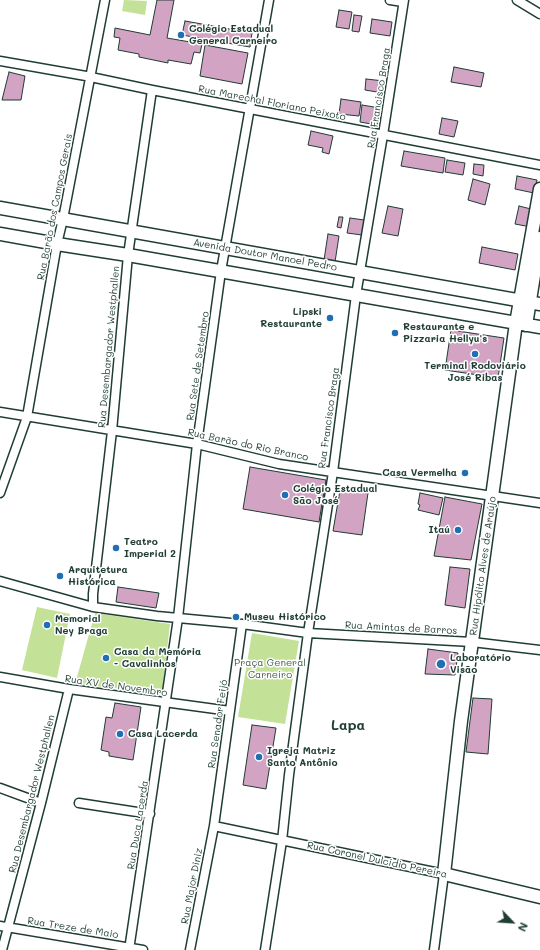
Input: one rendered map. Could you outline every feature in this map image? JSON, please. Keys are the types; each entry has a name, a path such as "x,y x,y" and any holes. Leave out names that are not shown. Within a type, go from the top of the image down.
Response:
{"main road":[{"path":"530,302 540,189"},
{"name":"Avenida Doutor Manoel Pedro","path":"0,208 530,302"},
{"path":"0,234 128,254 540,327"},
{"path":"530,302 540,238"},
{"name":"Rua Hipólito Alves de Araújo","path":"444,874 461,721 493,496 521,324 530,302"},
{"name":"Rua Coronel Dulcídio Pereira","path":"444,874 540,897"}],"street":[{"name":"Rua Barão dos Campos Gerais","path":"0,493 27,417 57,244 105,0"},
{"name":"Rua Sete de Setembro","path":"166,703 178,618 197,444 221,271 269,0"},
{"path":"390,0 404,1"},
{"path":"517,0 540,14"},
{"name":"Rua Francisco Braga","path":"265,950 282,841 290,767 308,633 356,295 384,135 404,1"},
{"name":"Rua Marechal Floriano Peixoto","path":"0,61 90,77 540,165"},
{"name":"Rua Desembargador Westphallen","path":"93,607 93,594 112,431 128,254 152,90"},
{"name":"Rua Barão do Rio Branco","path":"0,412 197,444 279,464 540,503"},
{"name":"Rua Amintas de Barros","path":"0,581 93,607 178,618 242,624 308,633 472,642 540,650"},
{"name":"Rua Senador Feijó","path":"214,826 242,624"},
{"name":"Rua XV de Novembro","path":"0,678 230,711"},
{"name":"Rua Desembargador Westphallen","path":"2,950 4,927 41,803 69,689"},
{"name":"Rua Duca Lacerda","path":"130,949 166,703"},
{"path":"0,788 41,803"},
{"path":"79,803 150,814"},
{"name":"Rua Coronel Dulcídio Pereira","path":"214,826 444,874"},
{"name":"Rua Major Diniz","path":"190,950 214,826"},
{"name":"Rua Hipólito Alves de Araújo","path":"434,950 444,874"},
{"name":"Rua Treze de Maio","path":"4,927 143,950"}],"green space":[{"path":"124,0 147,1 145,15 122,11"},
{"path":"37,607 70,614 57,678 22,670"},
{"path":"95,613 170,624 162,693 75,684"},
{"name":"Praça General Carneiro","path":"252,633 299,641 285,724 238,717"}],"building":[{"path":"157,0 174,0 167,38 202,44 200,53 194,52 191,64 168,60 168,63 139,57 139,54 118,50 120,38 114,37 115,28 150,35"},
{"path":"339,10 352,12 349,29 336,27"},
{"path":"354,15 362,16 359,32 352,31"},
{"path":"372,19 392,22 390,36 370,33"},
{"path":"185,21 252,33 250,47 182,35"},
{"path":"205,45 248,53 242,84 200,76"},
{"path":"454,67 484,73 481,87 451,82"},
{"path":"9,72 25,76 21,100 2,100"},
{"path":"366,79 384,81 383,93 365,90"},
{"path":"341,99 361,102 359,116 339,114"},
{"path":"362,105 380,108 377,125 360,122"},
{"path":"442,118 458,121 454,137 439,134"},
{"path":"311,131 333,136 329,154 322,152 323,148 308,145"},
{"path":"404,151 445,158 443,173 401,166"},
{"path":"447,160 465,163 463,175 445,172"},
{"path":"474,164 484,165 483,176 473,174"},
{"path":"517,176 537,180 534,193 515,189"},
{"path":"473,179 490,184 485,205 468,200"},
{"path":"388,206 403,209 398,236 382,233"},
{"path":"519,206 535,210 531,227 515,224"},
{"path":"339,217 343,217 341,228 337,227"},
{"path":"350,218 364,220 362,235 347,233"},
{"path":"328,234 339,236 335,262 324,260"},
{"path":"482,247 518,254 515,270 479,263"},
{"name":"Terminal Rodoviário José Ribas","path":"451,330 504,338 498,378 445,370"},
{"name":"Colégio Estadual São José","path":"250,467 326,480 319,522 243,509"},
{"path":"340,490 368,493 362,535 333,531"},
{"path":"420,493 443,498 439,515 418,510 420,505 418,504"},
{"name":"Itaú","path":"445,497 482,504 471,560 434,556"},
{"path":"450,567 470,569 465,608 445,605"},
{"path":"118,587 159,593 156,608 116,602"},
{"name":"Laboratório Visão","path":"428,649 458,653 455,675 425,674"},
{"path":"473,698 492,699 488,754 466,752"},
{"name":"Casa Lacerda","path":"115,703 141,707 133,760 109,756 109,752 101,750 106,717 112,718"},
{"name":"Igreja Matriz Santo Antônio","path":"252,725 276,728 266,789 243,785"}],"place":[{"name":"Colégio Estadual General Carneiro","path":"181,35"},
{"name":"Lipski Restaurante","path":"330,318"},
{"name":"Restaurante e Pizzaria Hellyu's","path":"395,333"},
{"name":"Terminal Rodoviário José Ribas","path":"475,354"},
{"name":"Casa Vermelha","path":"465,473"},
{"name":"Colégio Estadual São José","path":"285,495"},
{"name":"Itaú","path":"458,530"},
{"name":"Teatro Imperial 2","path":"116,548"},
{"name":"Arquitetura Histórica","path":"60,576"},
{"name":"Museu Histórico","path":"236,617"},
{"name":"Memorial Ney Braga","path":"47,625"},
{"name":"Casa da Memória - Cavalinhos","path":"106,658"},
{"name":"Laboratório Visão","path":"441,664"},
{"name":"Casa Lacerda","path":"120,734"},
{"name":"Igreja Matriz Santo Antônio","path":"259,757"}],"district":[{"name":"Lapa","path":"348,726"}]}
